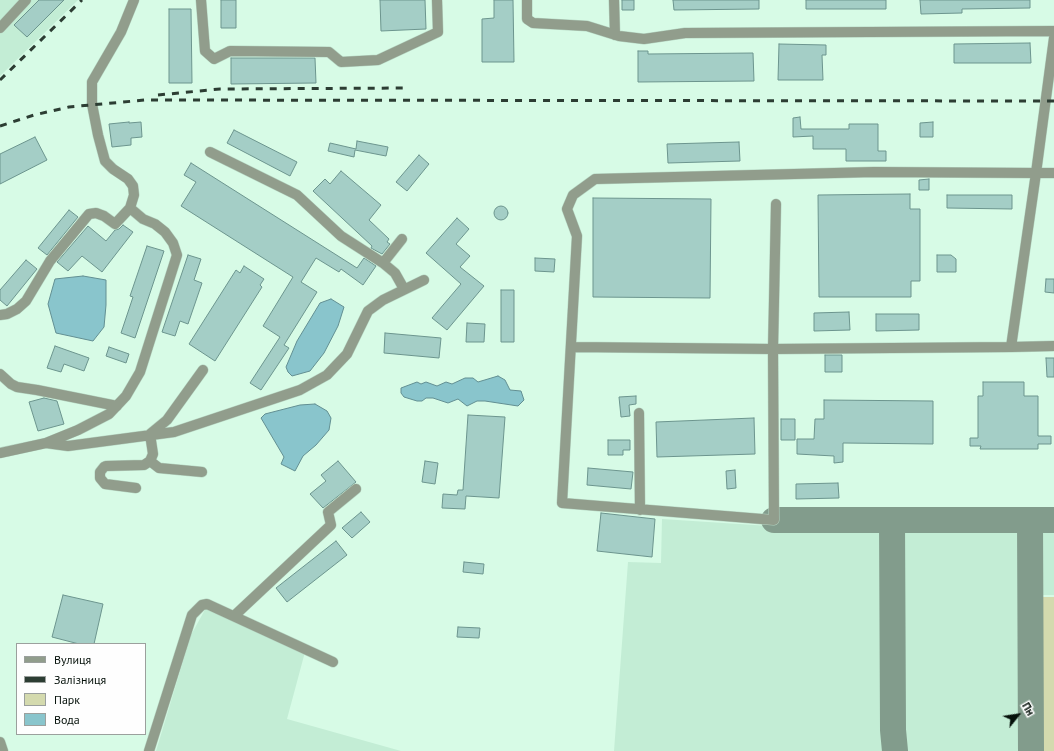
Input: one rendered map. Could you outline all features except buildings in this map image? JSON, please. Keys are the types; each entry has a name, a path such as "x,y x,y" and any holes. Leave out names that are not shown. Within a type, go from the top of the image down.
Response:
{"lane":[{"path":"0,28 26,0"},
{"path":"0,315 7,314 17,309 26,301 50,261 89,214 96,213 104,216 115,224 130,208 134,195 133,186 128,179 113,169 105,161 91,99 92,82 121,32 134,0"},
{"path":"201,0 205,51 214,58 230,51 329,52 341,62 378,60 438,32 436,0"},
{"path":"527,0 527,19 533,23 587,26 615,35 644,39 686,33 1054,31"},
{"path":"614,0 615,35"},
{"path":"1011,347 1036,173 1051,87 1054,38"},
{"path":"210,152 297,195 341,236 383,263 395,274 404,289"},
{"path":"776,204 773,348 774,520 640,510 562,502 577,236 567,209 573,195 595,179 874,172 1054,173"},
{"path":"0,453 46,443 109,414 126,396 140,372 177,255 173,243 165,232 155,224 143,219 130,208"},
{"path":"383,263 402,239"},
{"path":"46,443 68,446 174,432 300,390 327,375 347,354 368,311 382,300 424,280"},
{"path":"571,348 1054,346"},
{"path":"150,434 167,420 203,370"},
{"path":"0,374 11,384 17,387 117,406"},
{"path":"639,412 640,510"},
{"path":"136,488 105,484 100,478 100,472 106,466 144,465 150,461 153,454 150,434"},
{"path":"150,461 159,468 202,472"},
{"path":"234,616 331,525 328,512 356,489"},
{"path":"149,751 192,615 202,605 207,604 333,662"}],"shaded area":[{"path":"0,0 78,0 0,76"},
{"path":"662,519 816,529 1022,532 1025,751 614,751 628,562 661,563"},
{"path":"1042,530 1054,530 1054,595 1042,595"},
{"path":"207,606 305,652 287,719 401,751 156,751 191,635"}],"green space":[{"path":"1042,597 1054,597 1054,751 1036,751 1037,602"}],"water":[{"path":"83,276 106,280 104,327 93,341 56,333 48,304 55,279"},
{"path":"331,299 344,307 338,326 324,353 310,371 292,376 286,367 297,341 320,303"},
{"path":"498,376 505,380 510,390 521,391 524,400 518,406 477,401 467,406 458,399 448,403 433,398 426,398 422,401 417,401 404,397 401,393 401,388 417,382 421,384 426,382 437,386 446,382 452,384 465,378 473,378 478,382"},
{"path":"315,404 327,411 331,418 329,430 316,445 303,456 295,471 281,464 284,457 261,418 265,414 300,405"}],"taxiway":[{"path":"774,520 1054,520"},
{"path":"892,520 893,730 895,751"},
{"path":"1030,520 1031,751"}],"railway":[{"path":"0,80 82,0"},
{"path":"158,95 220,89 408,88"},
{"path":"0,126 34,115 69,107 145,100 1054,101"}]}
